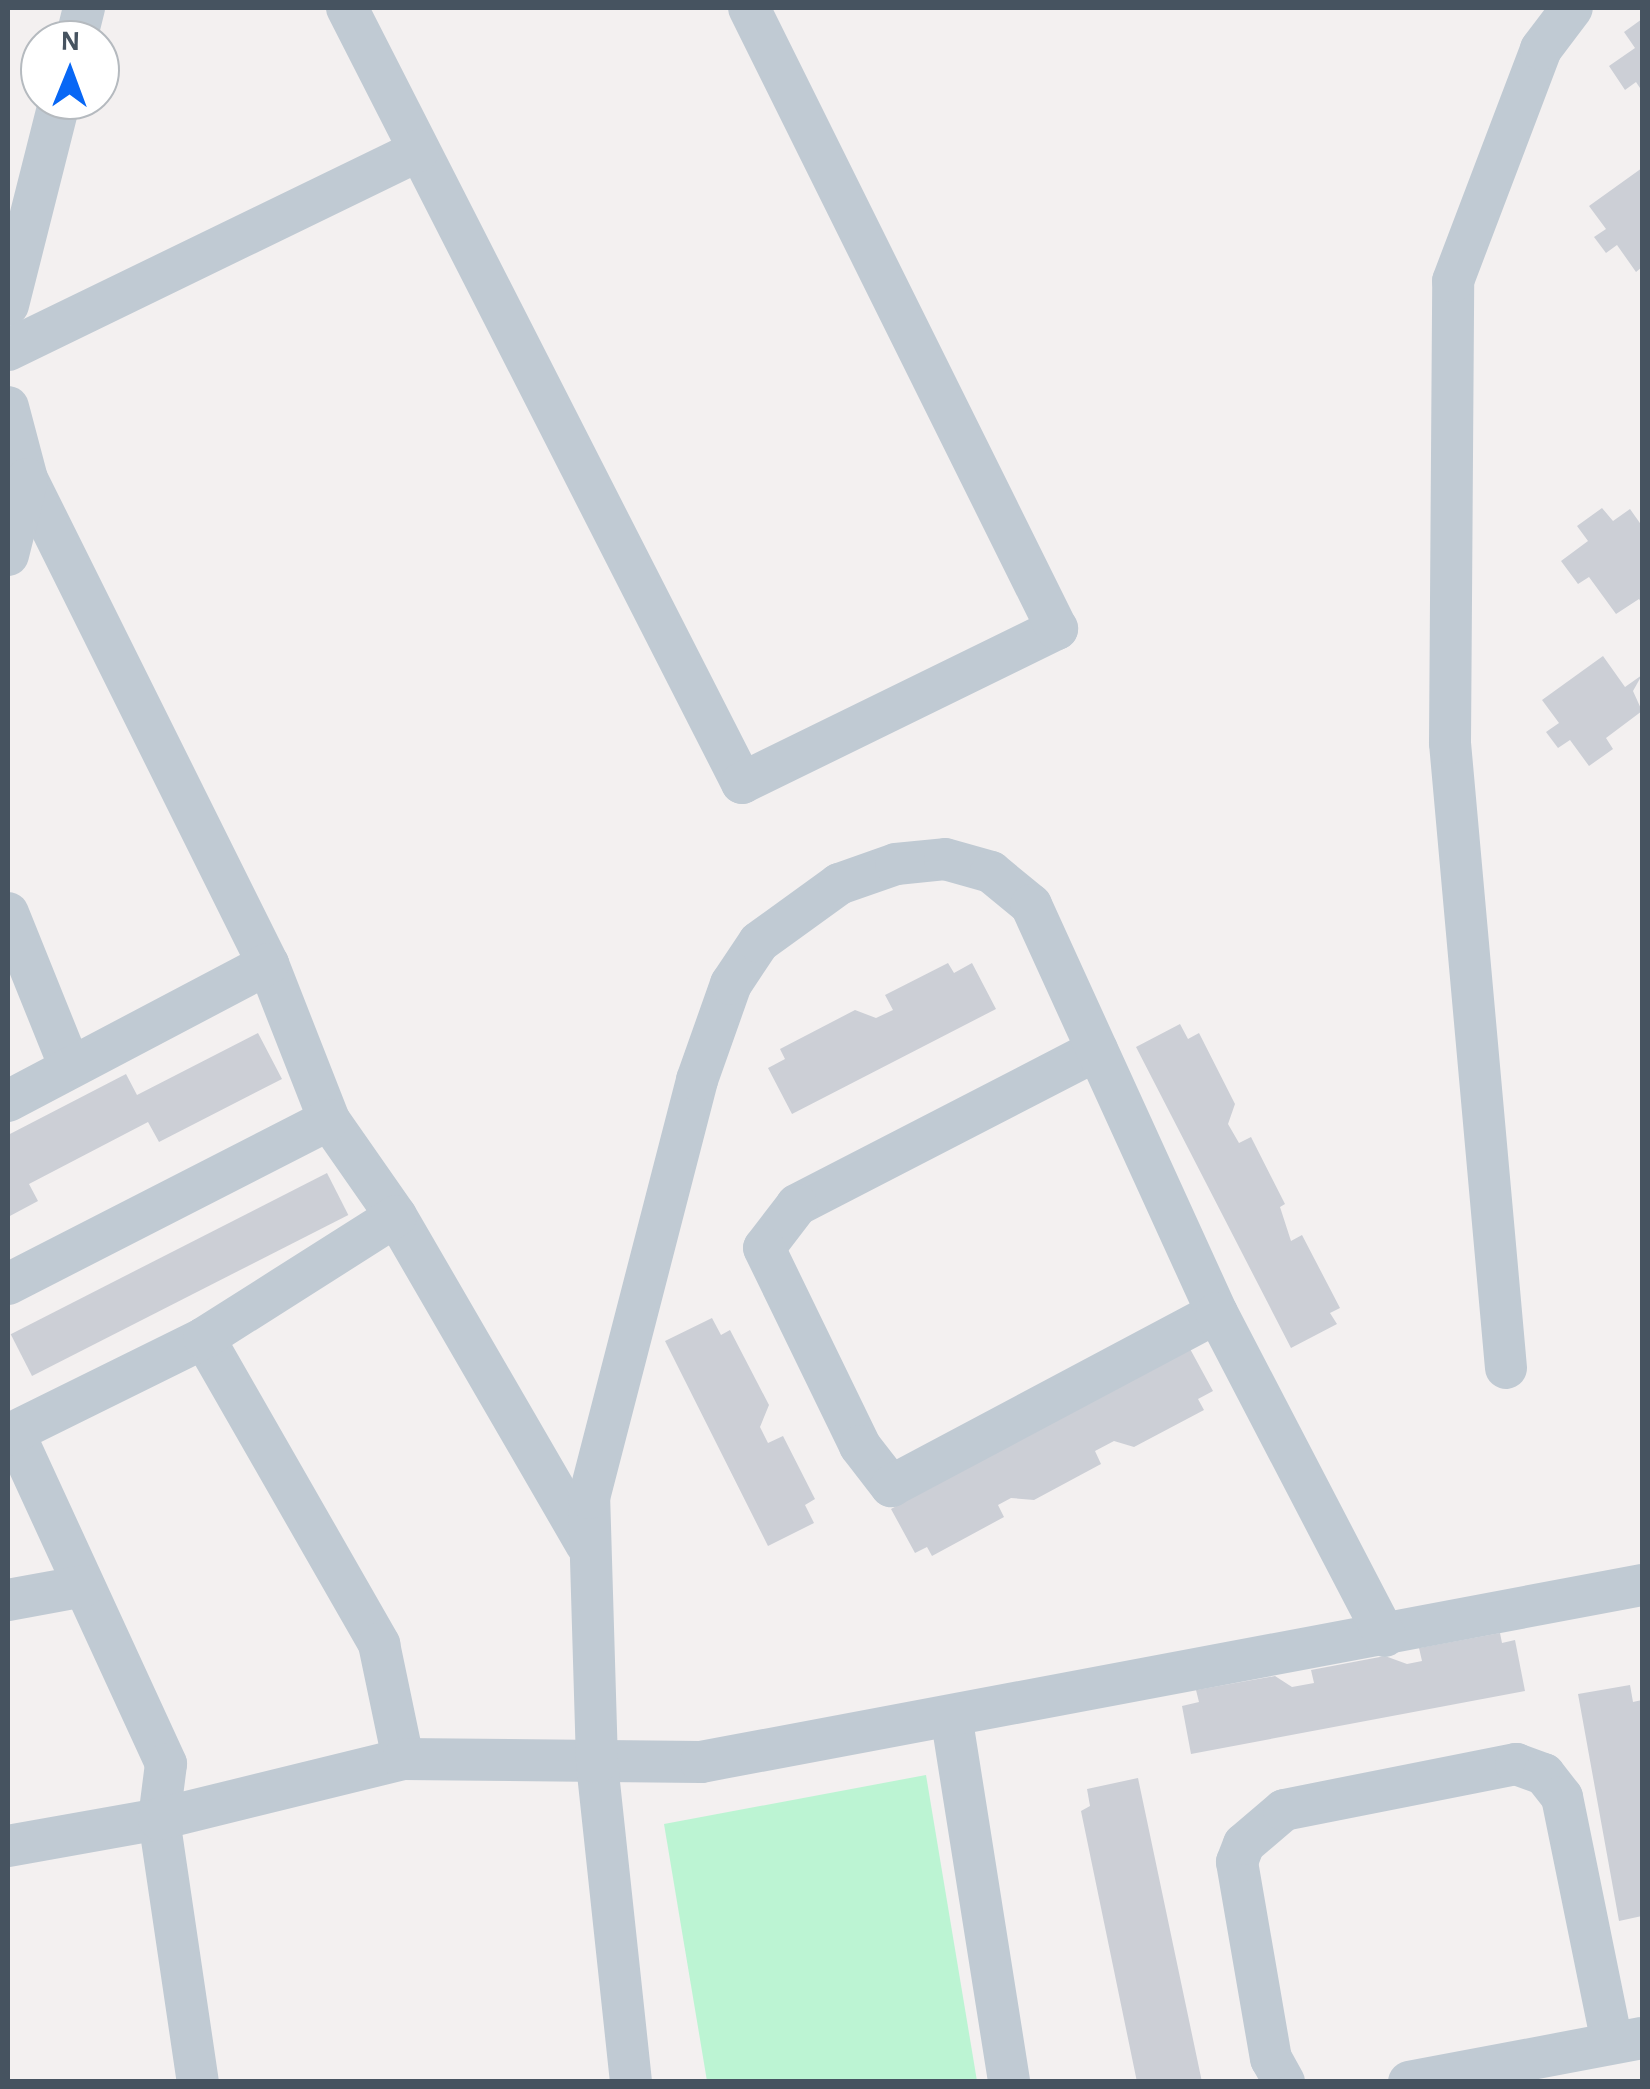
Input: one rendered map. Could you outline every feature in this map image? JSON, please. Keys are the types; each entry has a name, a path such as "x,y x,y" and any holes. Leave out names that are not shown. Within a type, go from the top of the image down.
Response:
{"street":[{"path":"346,8 742,783 1057,629 749,8"},
{"path":"1506,1368 1450,743 1453,282 1540,49 1572,8"},
{"path":"8,305 17,226 53,120"},
{"path":"8,350 418,151"},
{"path":"8,406 26,480 268,964 328,1120 396,1216 586,1544"},
{"path":"8,556 26,480"},
{"path":"631,2082 597,1762 586,1544 589,1498 697,1080 730,984 759,942 839,884 896,864 945,859 991,872 1031,905 1217,1313 1385,1636"},
{"path":"8,913 70,1065"},
{"path":"8,1101 268,964"},
{"path":"1097,1050 796,1205 764,1248 860,1446 891,1486 1217,1313"},
{"path":"8,1284 328,1120"},
{"path":"198,2082 159,1819 166,1764 11,1434 204,1338 396,1216"},
{"path":"204,1338 379,1644 403,1759"},
{"path":"8,1846 159,1819 403,1759 674,1766 952,1721 1642,1585"},
{"path":"8,1600 84,1586"},
{"path":"952,1721 1010,2082"},
{"path":"1284,2082 1271,2058 1240,1882 1244,1844 1284,1810 1516,1764 1544,1774 1562,1796 1627,2040 1409,2082"}],"green space":[{"path":"926,1775 977,2081 707,2081 664,1824"}],"building":[{"path":"1642,19 1642,91 1636,82 1625,90 1609,66 1635,48 1624,32"},
{"path":"1642,168 1642,267 1636,272 1617,245 1606,253 1594,237 1606,229 1589,206"},
{"path":"1602,508 1613,521 1630,509 1642,526 1642,604 1639,599 1616,614 1589,577 1578,584 1561,561 1588,541 1577,526"},
{"path":"1603,656 1625,687 1642,675 1633,691 1642,711 1606,738 1613,749 1589,766 1570,740 1558,748 1546,732 1559,723 1542,700"},
{"path":"948,963 954,973 972,963 996,1009 792,1114 768,1068 785,1059 780,1049 855,1010 876,1018 893,1010 885,995"},
{"path":"1180,1024 1188,1039 1199,1033 1235,1104 1228,1124 1239,1143 1251,1137 1285,1204 1280,1207 1291,1241 1302,1235 1340,1308 1330,1313 1337,1324 1291,1348 1136,1047"},
{"path":"258,1033 282,1079 159,1142 148,1122 29,1184 38,1201 8,1217 8,1135 126,1074 137,1095"},
{"path":"327,1173 348,1215 32,1376 11,1334"},
{"path":"712,1318 721,1335 730,1330 769,1405 760,1427 768,1443 783,1436 815,1499 805,1505 814,1523 768,1546 665,1341"},
{"path":"1189,1347 1213,1391 1198,1399 1204,1410 1134,1447 1114,1441 1095,1451 1101,1464 1034,1500 1011,1498 998,1505 1004,1517 932,1556 927,1547 915,1553 891,1509"},
{"path":"1500,1633 1502,1643 1515,1640 1525,1691 1191,1754 1182,1706 1199,1702 1196,1690 1275,1676 1292,1687 1314,1683 1311,1670 1385,1656 1407,1664 1422,1661 1419,1648"},
{"path":"1630,1685 1633,1702 1642,1700 1642,1916 1619,1921 1578,1694"},
{"path":"1138,1778 1202,2082 1137,2082 1081,1811 1090,1806 1087,1789"}]}
